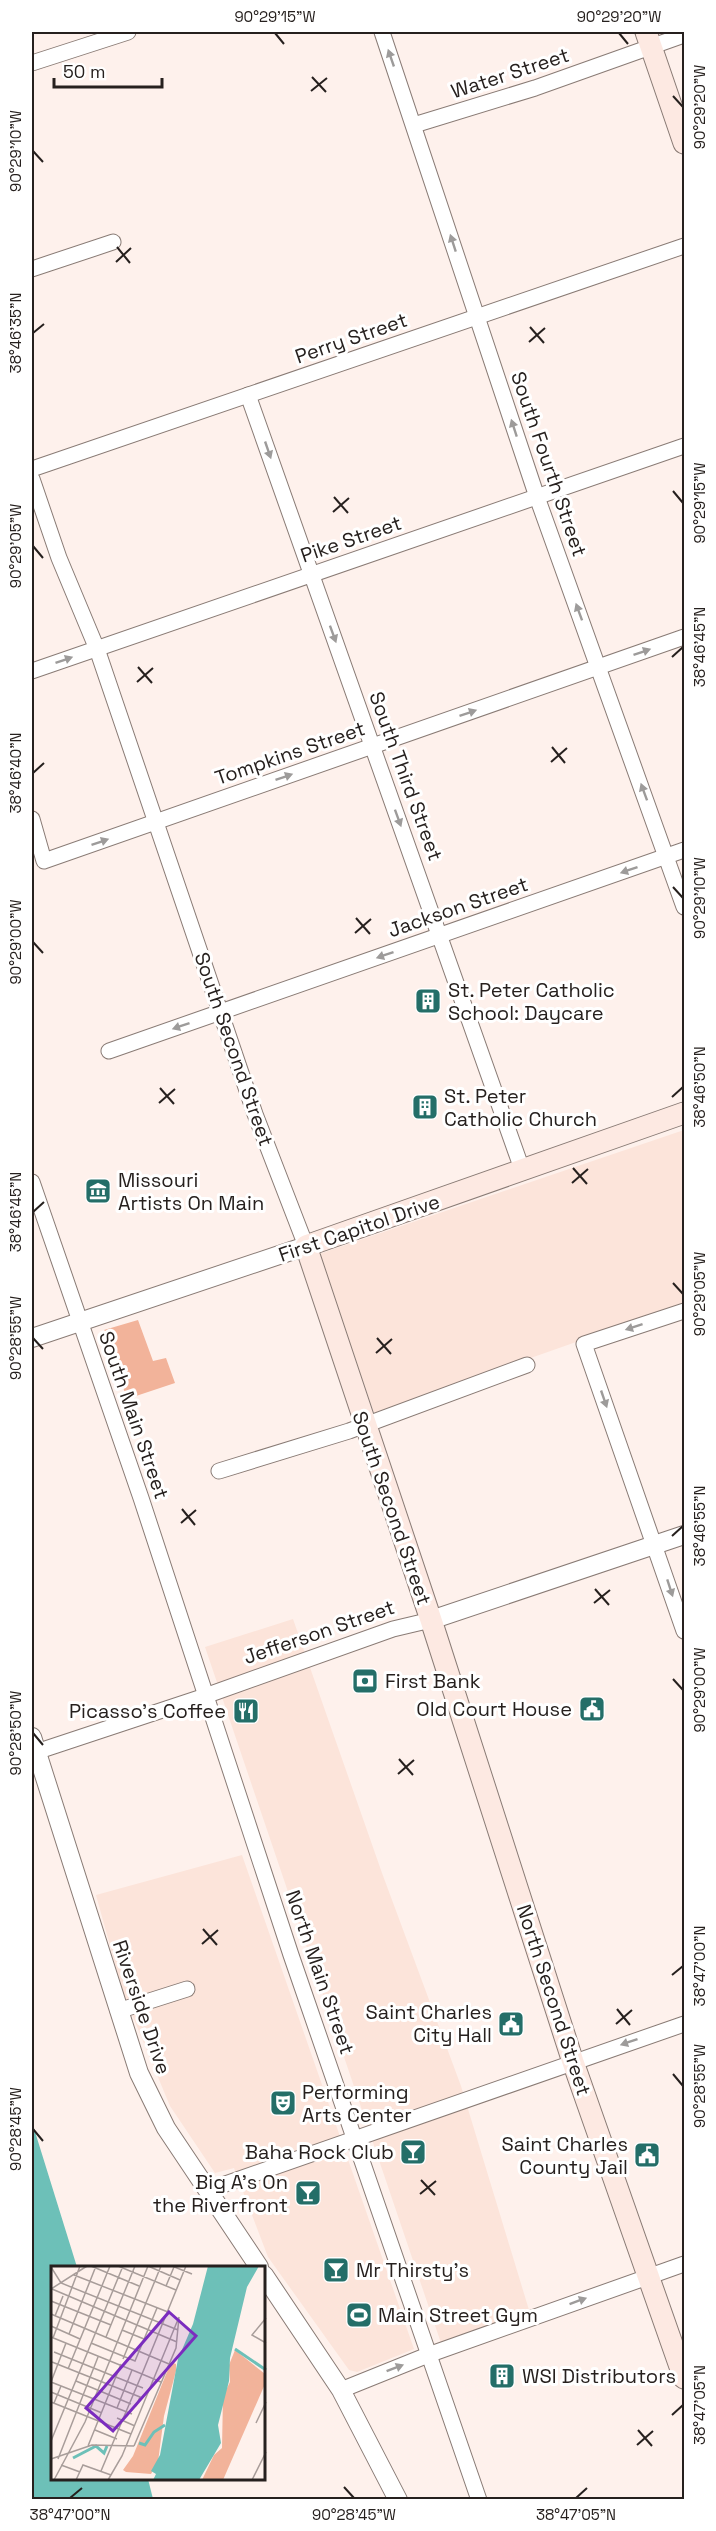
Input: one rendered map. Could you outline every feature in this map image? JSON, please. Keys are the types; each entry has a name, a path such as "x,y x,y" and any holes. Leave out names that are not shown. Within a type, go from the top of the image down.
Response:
{"main road":[{"path":"649,39 684,143"},
{"name":"First Capitol Drive","path":"306,1246 524,1172 684,1113"},
{"name":"South Second Street","path":"306,1246 431,1620"},
{"name":"North Second Street","path":"431,1620 573,2062 684,2378"}],"street":[{"path":"32,63 129,32"},
{"name":"South Fourth Street","path":"382,32 537,497 684,907"},
{"name":"Water Street","path":"414,125 535,88 649,39 684,35"},
{"path":"32,269 113,242"},
{"name":"Perry Street","path":"32,469 684,246"},
{"name":"South Third Street","path":"248,395 524,1172"},
{"name":"Pike Street","path":"32,671 684,446"},
{"name":"South Second Street","path":"32,479 59,558 97,649 268,1151 306,1246"},
{"name":"Tompkins Street","path":"32,819 44,861 684,637"},
{"name":"Jackson Street","path":"109,1051 684,850"},
{"name":"South Main Street","path":"32,1182 205,1696"},
{"name":"First Capitol Drive","path":"32,1338 306,1246"},
{"path":"684,1311 584,1344 684,1631"},
{"path":"219,1471 364,1425 527,1365"},
{"name":"Jefferson Street","path":"34,1745 205,1696 393,1629 431,1620 684,1535"},
{"name":"North Main Street","path":"205,1696 479,2499"},
{"name":"Riverside Drive","path":"34,1745 118,2011 152,2103 258,2266"},
{"path":"118,2011 187,1989"},
{"path":"208,2190 354,2137 684,2024"},
{"path":"341,2390 428,2355 684,2264"},
{"path":"266,2279 341,2390 398,2499"}],"shaded area":[{"path":"684,1130 684,1304 374,1413 319,1254"},
{"path":"138,1320 153,1361 166,1358 175,1383 127,1399 104,1330"},
{"path":"293,1619 382,1873 461,2086 529,2310 441,2343 205,1647"},
{"path":"242,1855 414,2349 357,2372 349,2370 268,2257 234,2168 215,2173 170,2106 123,1993 96,1895"}],"water":[{"path":"32,2122 77,2266 51,2266 51,2480 148,2480 153,2499 32,2499"}],"place":[{"name":"St. Peter Catholic School: Daycare","path":"428,1001"},
{"name":"St. Peter Catholic Church","path":"425,1107"},
{"name":"Missouri Artists On Main","path":"98,1191"},
{"name":"First Bank","path":"365,1681"},
{"name":"Old Court House","path":"592,1709"},
{"name":"Picasso's Coffee","path":"246,1711"},
{"name":"Saint Charles City Hall","path":"511,2024"},
{"name":"Performing Arts Center","path":"283,2103"},
{"name":"Baha Rock Club","path":"413,2152"},
{"name":"Saint Charles County Jail","path":"647,2155"},
{"name":"Big A's On the Riverfront","path":"308,2193"},
{"name":"Mr Thirsty's","path":"336,2270"},
{"name":"Main Street Gym","path":"359,2315"},
{"name":"WSI Distributors","path":"502,2376"}]}
